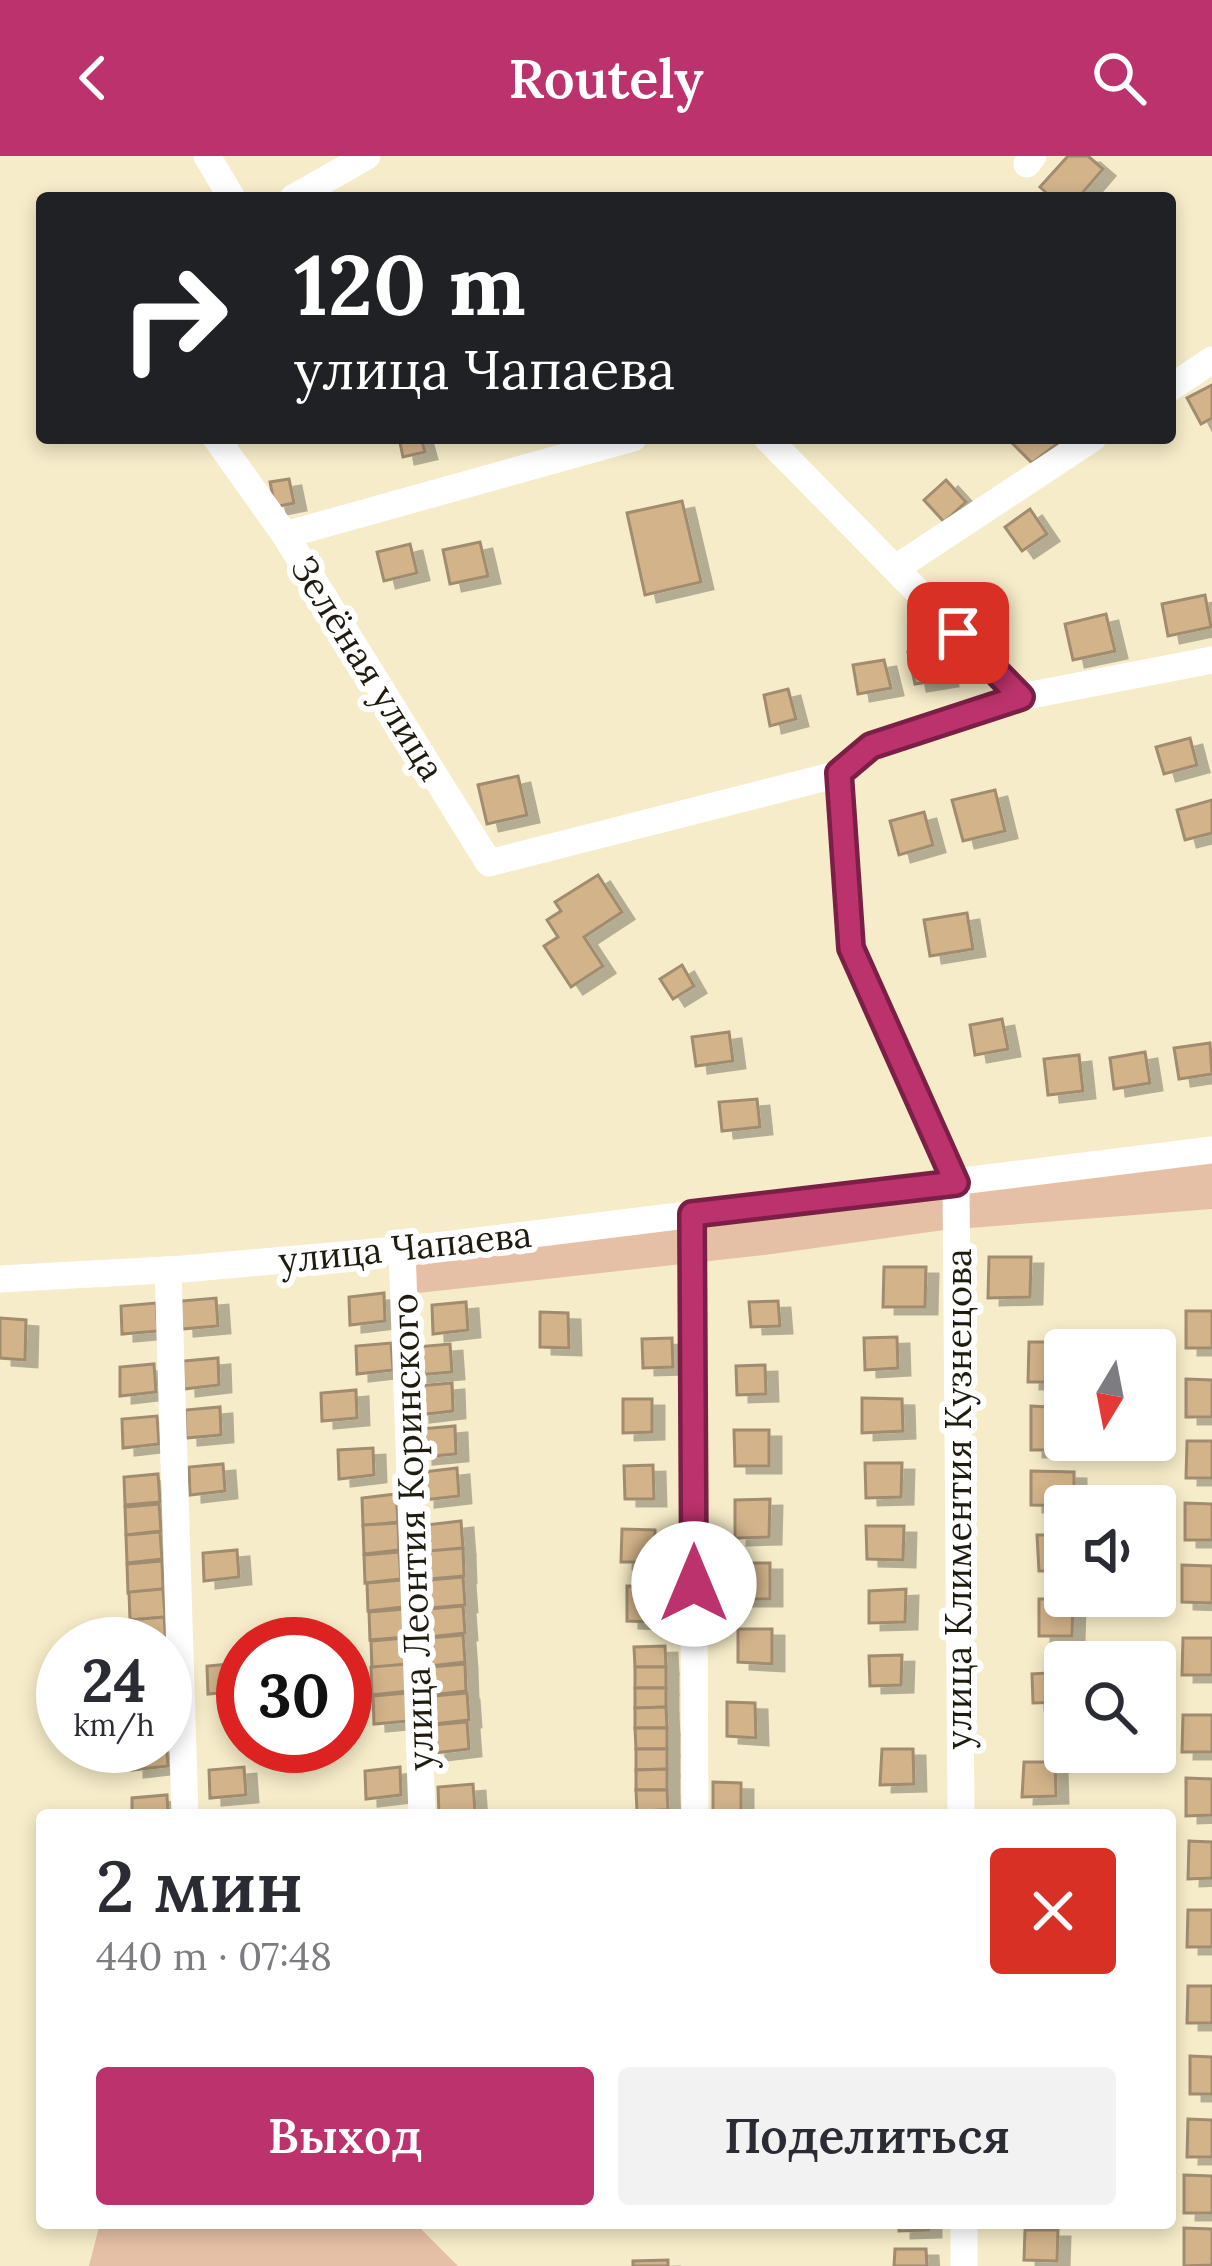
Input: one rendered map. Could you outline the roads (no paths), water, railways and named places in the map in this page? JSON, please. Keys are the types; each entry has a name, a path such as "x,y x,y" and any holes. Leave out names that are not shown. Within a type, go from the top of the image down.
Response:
{"street":[{"path":"207,156 228,192"},
{"path":"304,192 367,156"},
{"path":"1176,384 1212,360"},
{"path":"220,444 285,535"},
{"name":"Зелёная улица","path":"611,444 285,535 489,863 839,773"},
{"path":"773,444 1021,697"},
{"path":"896,568 1085,444"},
{"path":"956,1183 851,948 839,773 871,746 1021,697 1212,660"},
{"name":"улица Чапаева","path":"0,1279 169,1270 402,1249 1212,1150"},
{"name":"улица Климентия Кузнецова","path":"956,1183 961,1809"},
{"path":"692,1214 695,1809"},
{"name":"улица Леонтия Коринского","path":"402,1249 422,1809"},
{"path":"169,1270 185,1809"},
{"path":"964,2229 964,2266"}]}
